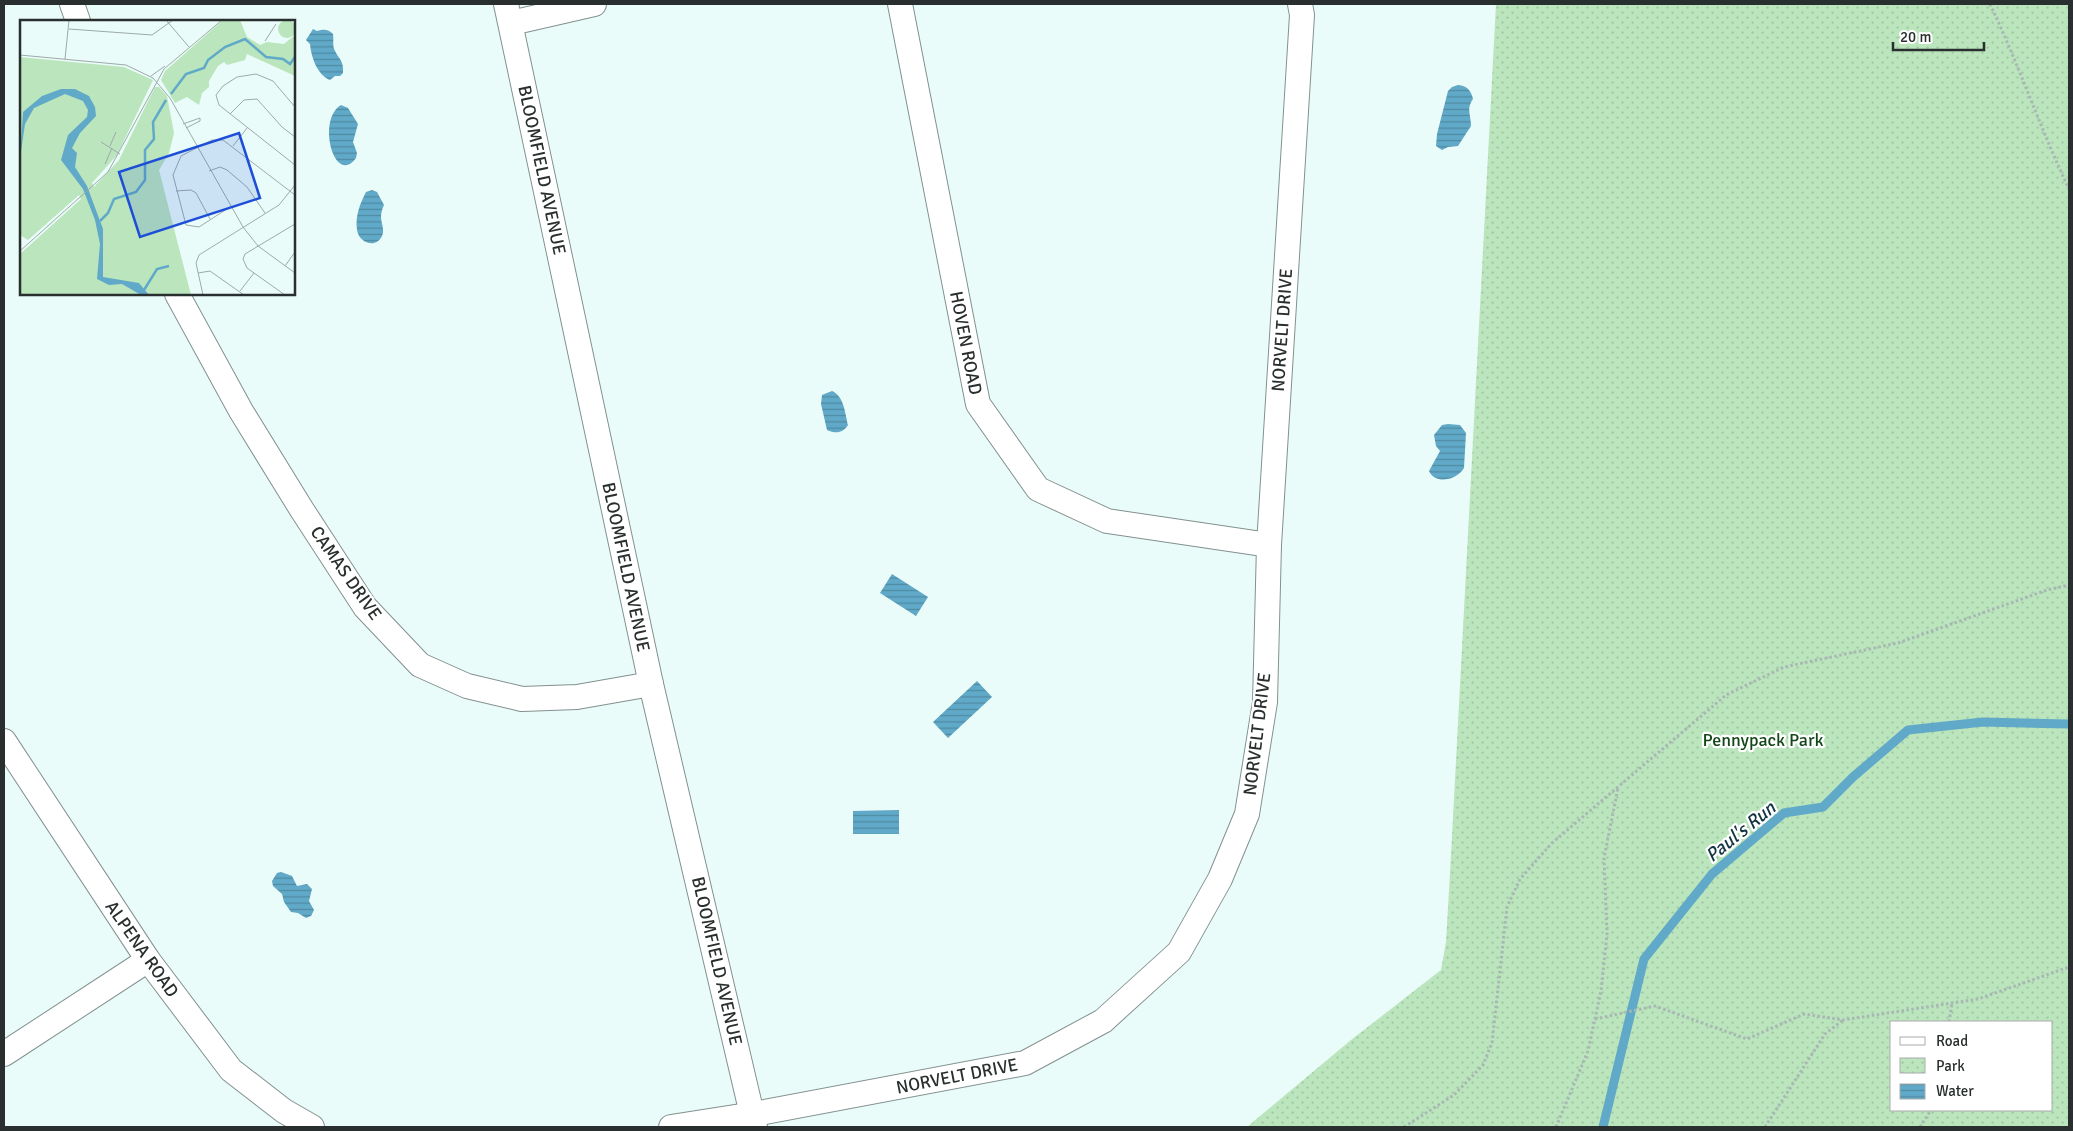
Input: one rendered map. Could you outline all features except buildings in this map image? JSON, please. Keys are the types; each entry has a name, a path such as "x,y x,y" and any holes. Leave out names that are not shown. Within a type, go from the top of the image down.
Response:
{"street":[{"path":"72,4 78,20"},
{"path":"508,14 594,4"},
{"name":"HOVEN ROAD","path":"900,4 978,404 1038,489 1107,521 1269,545"},
{"name":"NORVELT DRIVE","path":"754,1121 1025,1063 1102,1021 1179,952 1220,879 1247,814 1265,702 1269,545 1302,15 1300,4"},
{"name":"BLOOMFIELD AVENUE","path":"508,14 651,684 754,1121"},
{"name":"CAMAS DRIVE","path":"177,295 241,411 365,607 420,665 467,686 522,699 576,697 651,684"},
{"name":"ALPENA ROAD","path":"4,741 148,960 232,1070 284,1111 312,1127"},
{"path":"4,1054 148,960"},
{"path":"671,1127 754,1121"}],"path":[{"path":"1990,4 2033,102 2052,154 2069,189"},
{"path":"1404,1127 1454,1095 1483,1065 1492,1043 1507,907 1520,879 1552,843 1726,695 1784,667 1898,643 2047,590 2069,585"},
{"path":"1556,1127 1588,1051 1601,991 1607,934 1604,858 1618,787"},
{"path":"1595,1020 1655,1006 1747,1038 1804,1014 1843,1020 1978,999 2069,967"},
{"path":"1950,1021 1952,1004"},
{"path":"1765,1127 1825,1034 1843,1020"},
{"path":"1920,1127 1930,1111"}],"green space":[{"name":"Pennypack Park","path":"1496,4 2069,4 2069,1127 1247,1127 1351,1040 1441,970 1446,942"}],"water":[{"path":"313,29 317,31 328,30 333,34 334,49 343,66 343,73 340,76 335,76 330,80 325,78 318,70 313,59 310,44 306,40"},
{"path":"1458,85 1466,87 1473,99 1469,109 1471,126 1458,146 1442,150 1436,146 1437,134 1448,91"},
{"path":"341,105 348,108 358,124 353,142 357,153 356,158 348,165 341,164 335,158 329,136 330,124 334,113"},
{"path":"372,190 377,192 384,205 381,215 383,234 376,242 368,243 358,235 357,215 366,192"},
{"path":"832,391 842,401 848,425 839,432 827,430 821,404 822,395"},
{"path":"1442,425 1460,425 1466,433 1464,468 1452,478 1442,480 1432,476 1429,471 1440,451 1436,446 1434,435"},
{"path":"892,574 928,597 916,616 880,593"},
{"path":"977,681 992,697 948,738 933,722"},
{"path":"899,810 899,834 853,834 853,811"},
{"path":"281,872 292,876 297,886 307,884 312,889 309,901 314,910 311,916 306,918 298,913 291,912 284,902 282,894 273,886 272,881 277,873"}],"waterway":[{"name":"Paul's Run","path":"1603,1127 1644,959 1712,874 1784,813 1823,807 1853,777 1908,730 1983,722 2069,724"}]}
